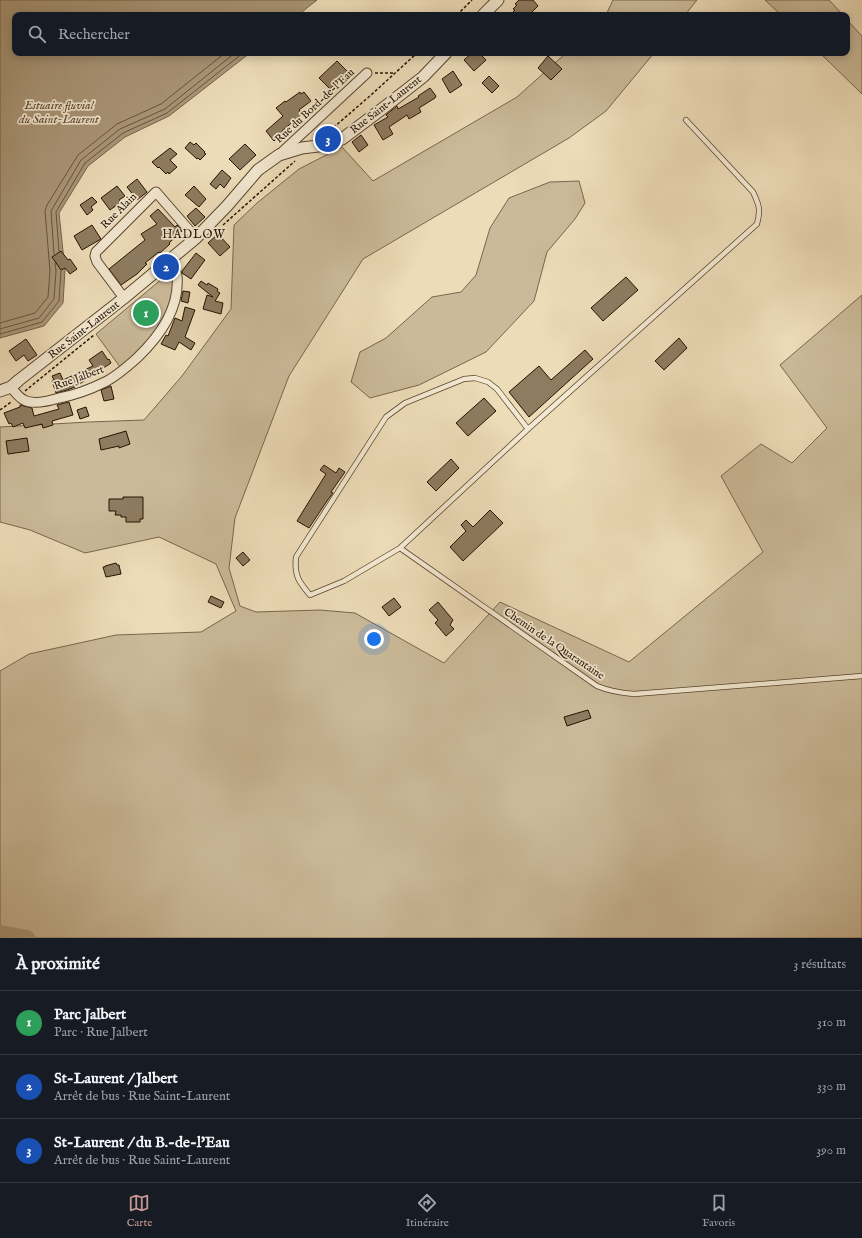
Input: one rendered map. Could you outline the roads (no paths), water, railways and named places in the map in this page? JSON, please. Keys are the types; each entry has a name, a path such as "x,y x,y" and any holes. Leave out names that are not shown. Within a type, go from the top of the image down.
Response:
{"street":[{"path":"487,12 498,0"},
{"name":"Rue Saint-Laurent","path":"5,389 124,298 196,238 227,206 253,174 263,166 279,155 302,148 326,145 342,139 423,77 443,56"},
{"name":"Rue du Bord-de-l'Eau","path":"279,155 367,73"},
{"name":"Rue Alain","path":"124,298 97,262 95,256 96,252 156,192 196,238"},
{"name":"Rue Jalbert","path":"5,389 24,400 31,402 52,400 87,390 106,382 123,371 158,336 174,305 177,289 177,276 175,268 170,260"}],"lane":[{"path":"528,429 497,389 488,382 475,378 464,379 400,406 386,417 296,557 296,573 300,583 310,596 344,581 400,548 528,429 757,224 760,214 759,205 753,192 686,120"},
{"name":"Chemin de la Quarantaine","path":"400,548 597,686 607,690 618,693 634,694 862,676"}],"water":[{"name":"Estuaire fluvial du Saint-Laurent","path":"0,0 317,0 302,12 12,12 12,56 246,56 169,116 125,137 88,166 59,213 65,270 63,303 44,326 0,338"}],"waterway":[{"path":"0,933 27,938"}],"place":[{"name":"St-Laurent / du B.-de-l'Eau","path":"328,139"},
{"name":"St-Laurent / Jalbert","path":"166,267"},
{"name":"Parc Jalbert","path":"146,313"}],"district":[{"name":"HADLOW","path":"194,234"}]}
